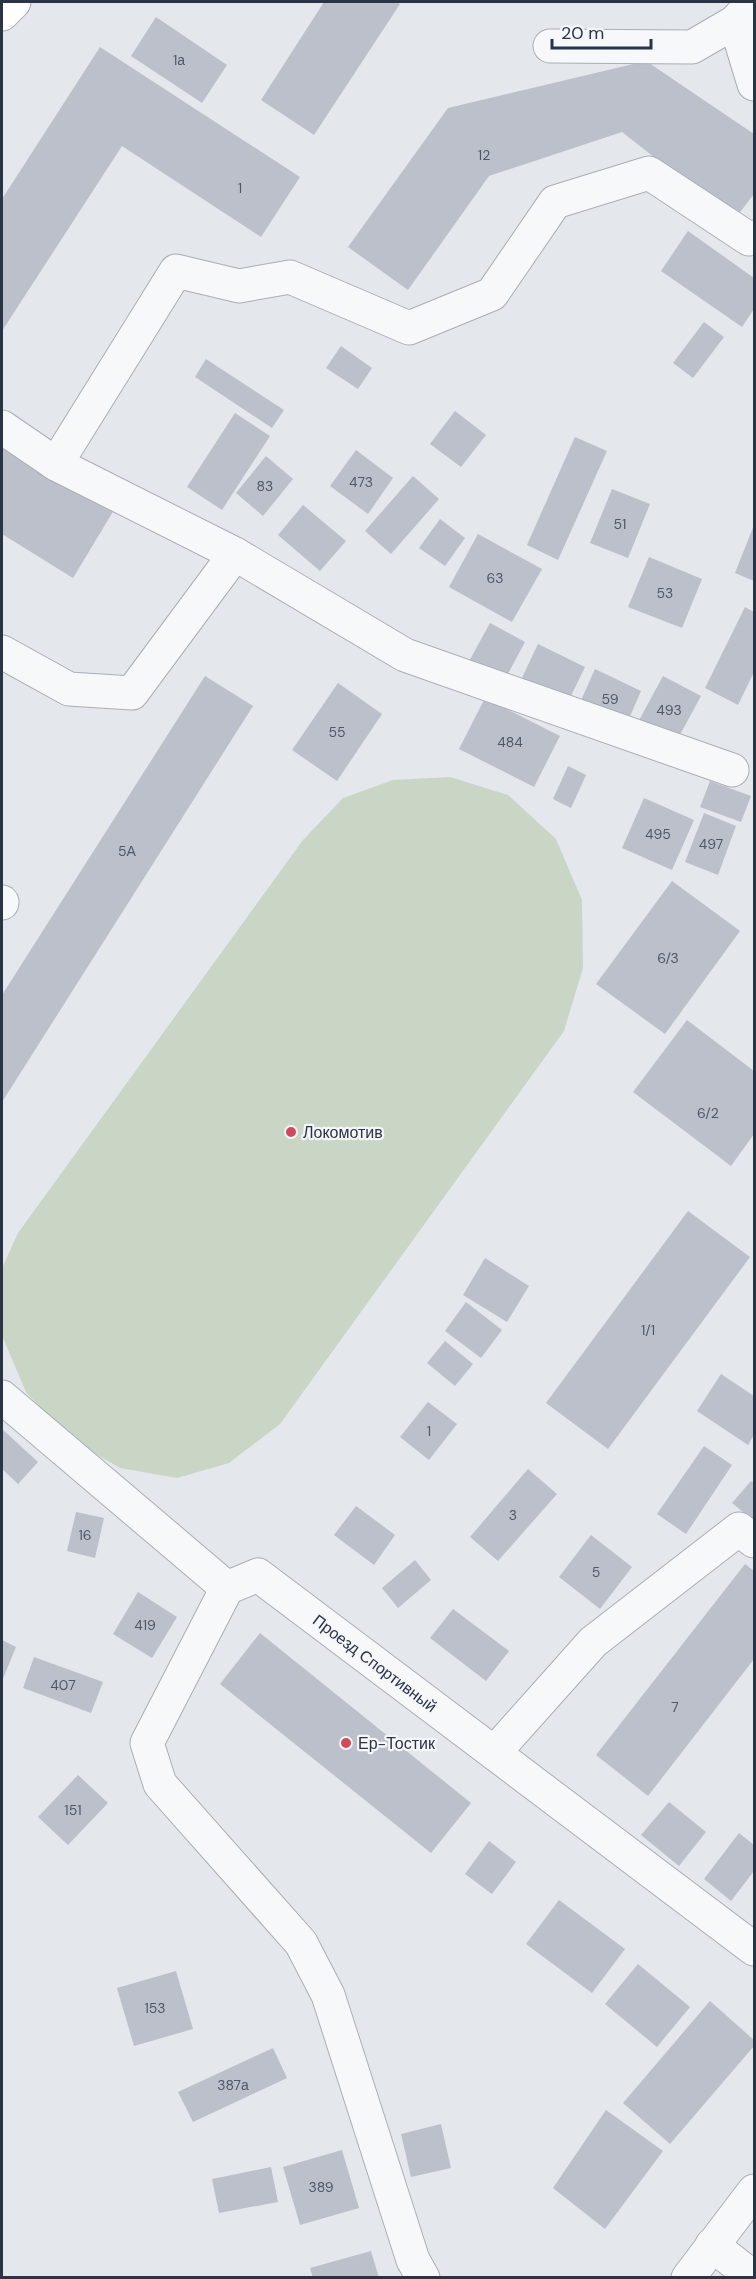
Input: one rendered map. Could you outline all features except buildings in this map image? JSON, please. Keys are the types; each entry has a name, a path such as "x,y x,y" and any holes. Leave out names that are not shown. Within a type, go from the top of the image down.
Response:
{"main road":[{"path":"2,14 14,2"}],"street":[{"path":"550,46 692,47 744,12 754,84"},
{"path":"56,464 176,271 239,286 290,276 409,328 492,294 555,202 649,173 749,240 754,237"},
{"path":"2,427 56,464 236,554 405,655 732,770"},
{"path":"2,652 69,689 132,693 236,554"},
{"path":"2,1397 227,1588 147,1743 160,1784 301,1943 328,1995 413,2260 423,2277"},
{"path":"494,1753 593,1642 740,1528 754,1541"},
{"name":"Проезд Спортивный","path":"227,1588 258,1575 754,1949"},
{"path":"688,2277 754,2191"},
{"path":"712,2245 754,2277"}],"green space":[{"name":"Локомотив","path":"450,777 508,795 556,839 582,900 583,968 564,1031 280,1424 229,1463 177,1478 120,1468 67,1437 26,1392 3,1338 2,1268 18,1233 303,840 343,798 393,780"}],"place":[{"name":"Локомотив","path":"291,1132"},
{"name":"Ер-Тостик","path":"346,1743"}]}
